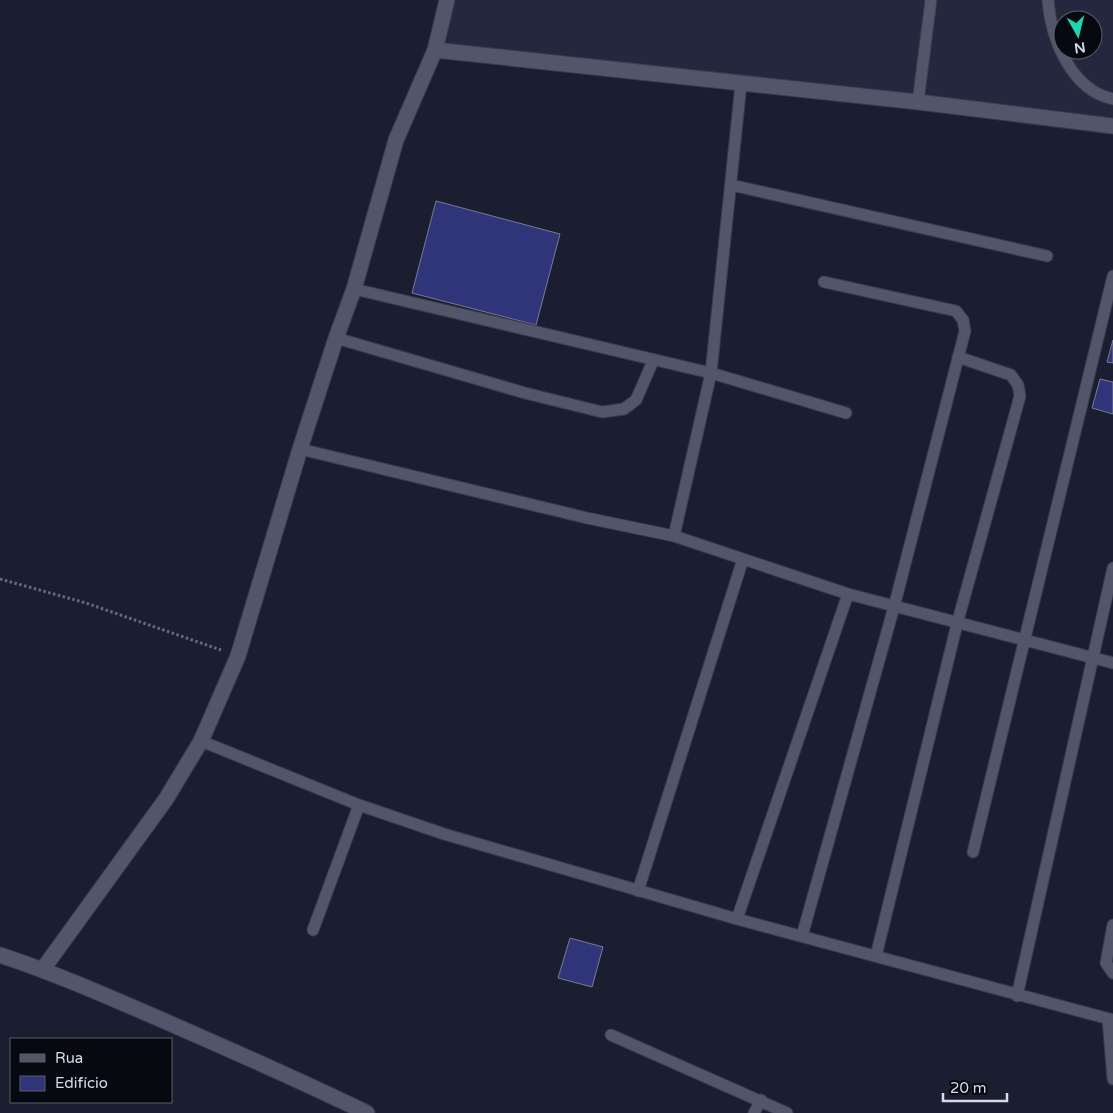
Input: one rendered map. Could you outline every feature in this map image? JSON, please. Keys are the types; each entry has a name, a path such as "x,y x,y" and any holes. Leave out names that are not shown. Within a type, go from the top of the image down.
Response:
{"street":[{"path":"43,969 131,850 166,799 201,741 238,656 300,449 354,289 396,140 435,50 447,0"},
{"path":"435,50 918,102 1113,126"},
{"path":"0,955 43,969 240,1054 367,1113"}],"lane":[{"path":"918,102 931,0"},
{"path":"1048,0 1058,47 1079,80 1104,97 1113,99"},
{"path":"674,536 711,373 741,84"},
{"path":"731,185 1047,256"},
{"path":"973,852 1113,276"},
{"path":"802,936 894,607 965,331 963,320 956,311 824,282"},
{"path":"354,289 653,361 711,373 846,414"},
{"path":"336,338 525,393 602,412 624,409 636,400 653,361"},
{"path":"876,956 957,624 1020,396 1018,385 1011,375 958,358"},
{"path":"300,449 587,518 674,536 848,594 957,624 1026,639 1113,663"},
{"path":"638,890 743,558"},
{"path":"1018,996 1092,658 1110,595 1113,568"},
{"path":"737,919 848,594"},
{"path":"201,741 358,805 452,836 737,919 1111,1020 1113,1079"},
{"path":"313,930 358,805"},
{"path":"1113,925 1106,962 1113,972"},
{"path":"611,1035 787,1113"},
{"path":"754,1113 761,1100"}],"path":[{"path":"0,579 86,603 238,656"}],"shaded area":[{"path":"447,0 1113,0 1113,132 435,50"}],"building":[{"path":"436,201 560,234 536,325 412,293"},
{"path":"1113,340 1113,363 1107,362"},
{"path":"1100,379 1113,382 1113,414 1092,408"},
{"path":"570,938 603,947 592,987 558,978"}]}
